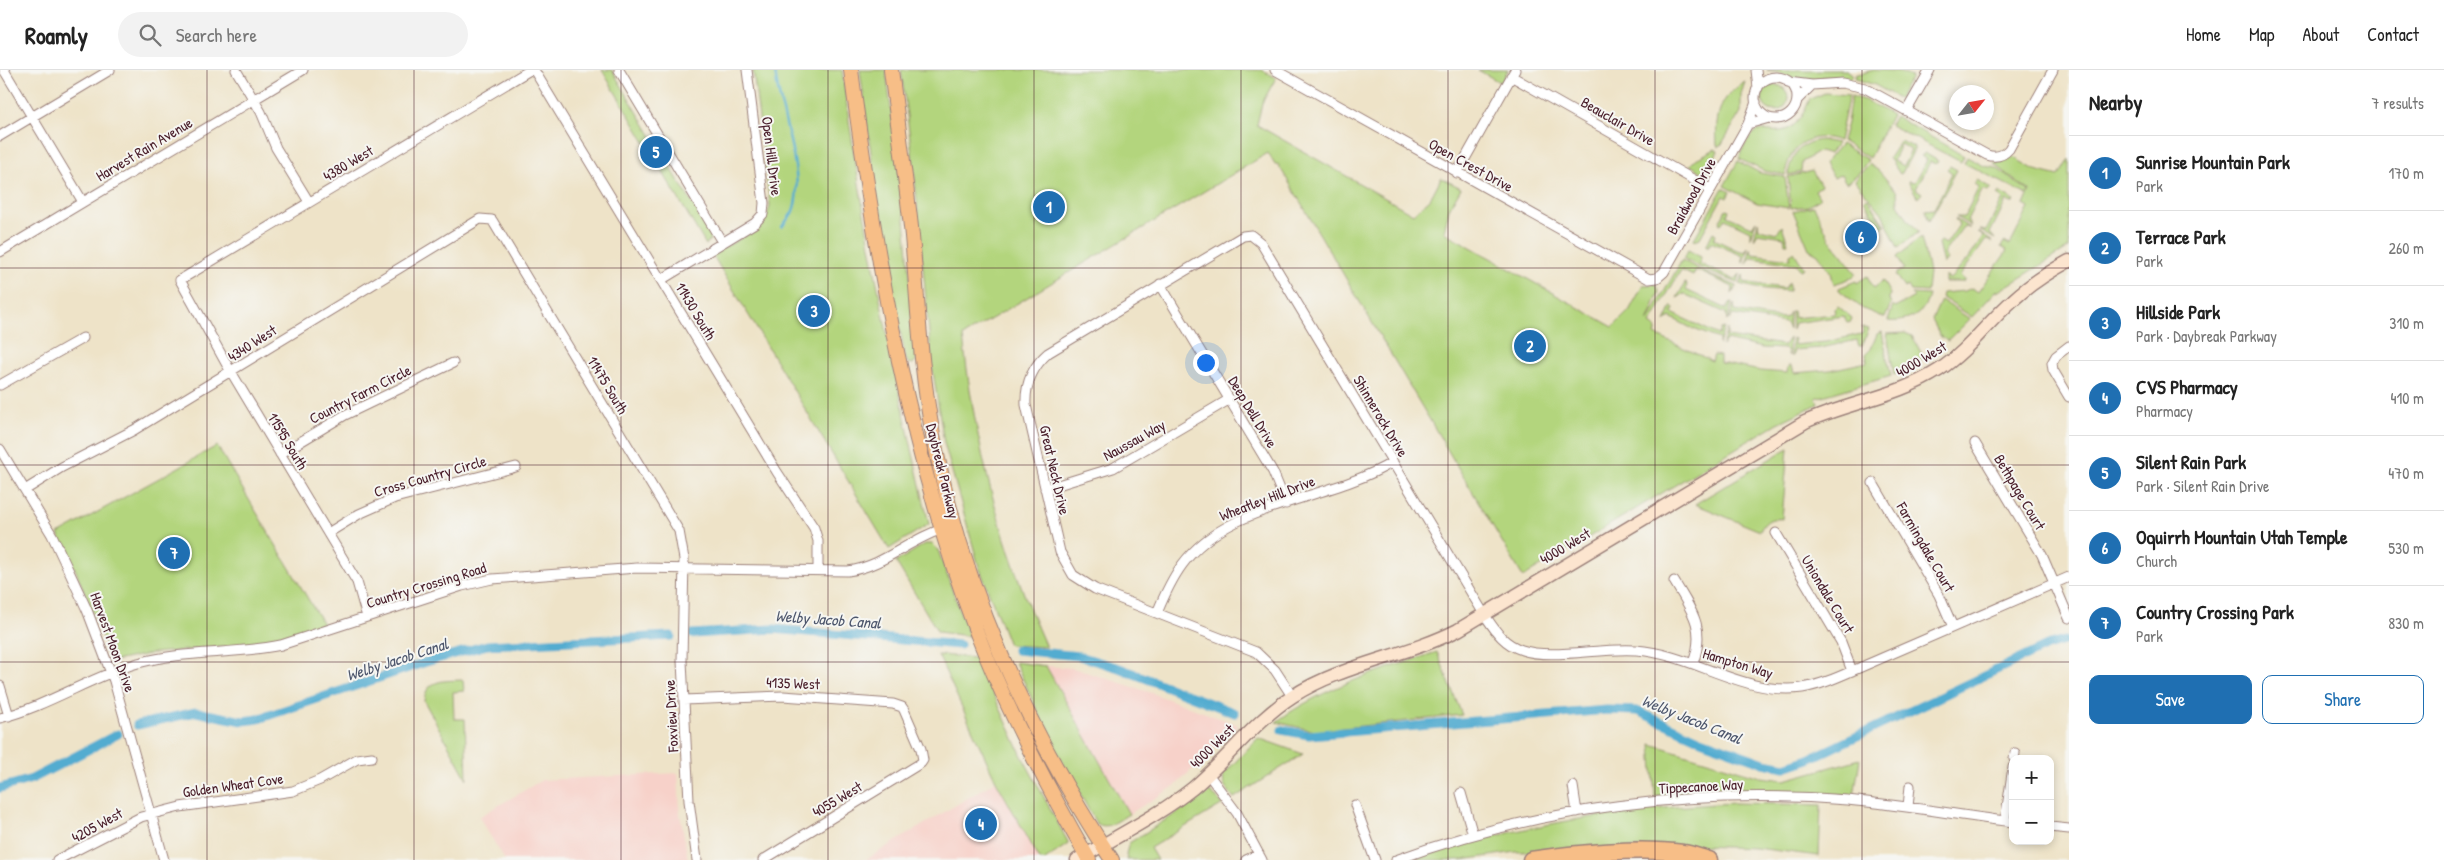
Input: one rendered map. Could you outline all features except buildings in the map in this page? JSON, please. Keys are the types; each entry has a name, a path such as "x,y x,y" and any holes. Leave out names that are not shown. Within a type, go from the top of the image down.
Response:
{"highway":[{"path":"1531,860 1582,854 1659,852 1684,853 1710,860"}],"main road":[{"name":"Daybreak Parkway","path":"851,70 882,270 922,459 942,529 976,630 1007,703 1084,858"},
{"name":"Daybreak Parkway","path":"891,70 912,235 927,401 936,451 956,526 987,617 1020,697 1056,766 1112,860"},
{"name":"4000 West","path":"1084,858 1172,802 1208,774 1262,719 1292,696 1328,678 1436,640 1484,614 1805,422 1833,410 1890,395 1915,384 1939,370 1968,348 2014,299 2033,283 2069,261"}],"street":[{"path":"4,70 83,202"},
{"path":"0,136 110,70"},
{"path":"236,70 254,99 280,156 309,202"},
{"name":"Harvest Rain Avenue","path":"0,252 302,70"},
{"name":"4380 West","path":"180,280 530,70"},
{"name":"11430 South","path":"534,70 782,480 811,522 818,541 818,570"},
{"path":"619,70 722,242"},
{"name":"Open Hill Drive","path":"662,280 757,221 764,209 748,70"},
{"name":"Open Crest Drive","path":"1275,70 1644,278 1655,279"},
{"path":"1757,70 1772,78 1788,82 1812,85 1832,82 1872,90 1987,155 1998,156 2008,149 2053,70"},
{"path":"1757,70 1758,88 1756,102 1759,110 1769,118"},
{"path":"1907,110 1930,70"},
{"path":"1457,173 1513,73"},
{"name":"Beauclair Drive","path":"1513,73 1710,189"},
{"path":"1758,88 1764,81 1772,78"},
{"path":"1748,124 1769,118 1778,119 1787,116 1794,109 1796,92 1788,82"},
{"path":"1796,100 1812,85"},
{"name":"Braidwood Drive","path":"1655,279 1664,272 1748,124 1756,102"},
{"name":"4340 West","path":"25,490 62,467 134,430 480,219 492,220"},
{"name":"11475 South","path":"492,220 679,531 683,546 683,569"},
{"name":"Great Neck Drive","path":"1251,235 1236,238 1048,352 1032,371 1026,391 1026,406 1060,552 1073,575 1095,589 1256,652 1276,670 1292,696"},
{"name":"Shinnerock Drive","path":"1251,235 1261,243 1484,614"},
{"name":"11595 South","path":"180,280 231,372 357,582 367,617"},
{"name":"Deep Dell Drive","path":"1160,284 1278,479 1286,504"},
{"path":"0,384 83,338"},
{"path":"2069,346 2056,356 2052,363 2069,397"},
{"name":"Country Farm Circle","path":"280,454 345,415 454,363"},
{"name":"Naussau Way","path":"1045,489 1094,476 1113,468 1230,399"},
{"name":"Bethpage Court","path":"1975,443 2042,555 2069,618"},
{"name":"Harvest Moon Drive","path":"0,449 66,563 87,610 111,672 164,860"},
{"name":"Wheatley Hill Drive","path":"1157,613 1178,571 1205,540 1236,522 1366,477 1393,462"},
{"name":"Cross Country Circle","path":"328,533 359,514 395,498 516,467"},
{"name":"Farmingdale Court","path":"1873,483 1939,595 1953,627"},
{"name":"Country Crossing Road","path":"4,717 111,672 157,659 259,650 492,578 637,568 848,571 864,569 919,539 942,529 956,526"},
{"name":"Uniondale Court","path":"1776,533 1841,642 1852,671"},
{"name":"Foxview Drive","path":"683,569 684,700 690,818 698,860"},
{"name":"Hampton Way","path":"1484,614 1505,641 1530,652 1628,649 1659,653 1751,684 1782,689 1815,685 1852,671 2069,577"},
{"path":"1674,582 1692,611 1698,626 1699,643 1693,663"},
{"path":"0,686 4,717"},
{"name":"4135 West","path":"684,700 791,696 902,707 921,749 923,760"},
{"name":"Golden Wheat Cove","path":"150,814 180,806 293,791 320,780 354,760 372,757"},
{"name":"4055 West","path":"763,860 914,769 923,760"},
{"path":"1208,774 1237,813 1260,857 1246,860"},
{"path":"1573,786 1578,812"},
{"path":"1908,807 1910,786"},
{"path":"1461,793 1473,835"},
{"name":"Tippecanoe Way","path":"1396,860 1473,835 1578,812 1659,801 1741,797 1829,799 1908,807 2009,822"},
{"path":"1355,806 1376,860"},
{"name":"4205 West","path":"57,860 76,852 126,824 150,814"},
{"path":"2054,827 2069,829"}],"shaded area":[{"path":"1046,666 1073,668 1149,692 1238,725 1175,786 1129,814"},
{"path":"678,773 680,813 688,860 505,860 479,817 542,780"},
{"path":"996,781 1040,860 865,860"}],"green space":[{"path":"602,70 612,70 710,233 711,238 706,245"},
{"path":"753,70 842,70 869,241 903,411 929,524 889,549 712,254 755,229 767,215 770,206"},
{"path":"860,70 886,70 905,220 917,359 913,364 908,363 906,359 884,251"},
{"path":"901,70 1262,70 1276,78 1262,103 1257,125 1413,214 1430,199 1441,178 1461,188 1449,209 1444,232 1613,327 1629,311 1643,285 1656,284 1659,292 1647,322 1682,260 1712,276 1737,286 1732,294 1733,287 1696,270 1693,276 1681,270 1650,324 1657,328 1655,335 1712,361 1714,355 1720,356 1720,363 1761,371 1787,373 1788,366 1792,366 1794,373 1830,370 1867,362 1866,354 1871,349 1877,334 1882,332 1891,376 1816,398 1818,404 1778,423 1523,577 1278,164 1275,165 1268,153 963,336 974,416 992,495 1016,572 1046,647 1009,645 979,567 944,443 932,365 914,169"},
{"path":"1478,70 1508,70 1501,83"},
{"path":"1767,70 1847,70 1853,75 1851,78 1802,79"},
{"path":"1874,70 1896,71 1912,77 1901,94 1900,99 1875,85 1856,79 1855,75"},
{"path":"1745,82 1741,94 1741,112 1720,147 1717,146 1717,126 1720,109 1729,95"},
{"path":"1775,85 1784,89 1788,98 1784,107 1775,111 1766,107 1762,98 1766,89"},
{"path":"1825,93 1849,95 1839,141 1819,138 1803,143 1791,156 1785,175 1764,171 1739,159 1753,134 1760,131 1786,130 1792,127 1804,112 1810,99"},
{"path":"1851,96 1867,101 1892,115 1869,158 1842,141"},
{"path":"1895,116 1964,156 1961,162 1890,125"},
{"path":"1821,140 1837,143 1830,154 1820,151 1802,162 1801,172 1788,175 1791,161 1798,151 1807,144"},
{"path":"1900,141 1914,147 1900,174 1889,158","holes":["1900,144 1911,150 1903,166 1893,161"]},
{"path":"1841,144 1868,160 1859,173 1846,183 1841,174 1834,178 1825,163"},
{"path":"1715,149 1718,151 1707,172 1702,172 1690,165 1696,159"},
{"path":"1925,153 1938,161 1936,164 1930,162 1916,189 1922,193 1918,198 1908,181 1915,182 1927,160 1921,156"},
{"path":"2011,156 2035,170 2059,176 2069,159 2069,248 1997,292 1997,290 1972,317 1941,297 1942,293 1965,291 1972,288 1978,292 2007,251 2001,247 2004,242 2010,245 2029,208 2024,205 2030,191 1994,164"},
{"path":"1967,157 1984,166 1996,168 2029,191 2027,195 1964,163"},
{"path":"1738,161 1760,173 1785,177 1789,208 1757,203 1724,186"},
{"path":"1869,164 1879,171 1897,192 1898,203 1908,220 1919,232 1898,248 1882,213 1855,180"},
{"path":"1950,166 1957,170 1929,221 1925,210 1934,209 1952,173 1947,169"},
{"path":"1812,171 1821,186 1815,190 1820,199 1808,206 1791,208 1788,177"},
{"path":"1977,180 1991,188 1988,191 1983,189 1967,220 1971,226 1956,217 1964,217 1979,187 1974,184"},
{"path":"1723,188 1730,192 1727,198 1723,196 1700,238 1695,240 1694,239"},
{"path":"1999,192 2014,201 2012,203 2006,201 1990,233 1995,239 1979,230 1986,231 2003,199 1997,195"},
{"path":"1868,198 1885,226 1882,228 1864,200"},
{"path":"1814,206 1830,240 1856,273 1852,278 1834,284 1831,273 1818,254 1809,249 1793,211"},
{"path":"1726,209 1729,210 1727,216 1752,227 1756,221 1750,238 1750,231 1725,219 1721,224 1719,223"},
{"path":"1955,219 1970,228 1963,227 1943,254 1947,259 1943,264 1938,243 1941,241 1946,244 1959,225"},
{"path":"1758,222 1759,229 1777,233 1782,226 1788,243 1785,243 1784,237 1758,233 1754,239"},
{"path":"1713,232 1716,234 1714,239 1737,250 1745,252 1748,247 1743,263 1743,256 1711,242 1709,246 1706,246"},
{"path":"1978,232 1993,242 1986,240 1960,276 1965,280 1963,282 1945,282 1945,276 1950,279 1969,258 1983,237"},
{"path":"1921,237 1929,272 1927,292 1911,291 1908,286 1904,288 1895,274 1904,269 1897,257"},
{"path":"1751,248 1752,254 1790,259 1790,254 1794,252 1804,268 1800,270 1797,264 1751,258 1746,264"},
{"path":"1688,250 1701,257 1700,264 1735,280 1740,274 1738,283 1709,272 1683,258"},
{"path":"1743,275 1744,282 1782,288 1785,288 1789,282 1789,291 1756,288 1740,284"},
{"path":"1867,276 1874,288 1883,281 1890,294 1891,304 1885,318 1863,309 1839,290 1839,288 1856,281 1857,283"},
{"path":"1685,283 1687,284 1686,290 1727,309 1729,304 1732,303 1727,320 1726,313 1684,294 1677,298"},
{"path":"1912,294 1929,295 1924,308 1908,319 1888,321 1893,306 1895,308 1914,297"},
{"path":"1941,300 1970,319 1948,341 1941,337 1932,320"},
{"path":"1734,304 1735,311 1769,317 1786,318 1789,312 1789,330 1786,323 1733,315 1729,320"},
{"path":"1672,306 1674,309 1672,313 1719,335 1721,329 1724,328 1719,345 1719,339 1670,317 1665,322"},
{"path":"1838,306 1852,318 1851,321 1847,322 1844,316 1794,323 1792,330 1791,311 1793,311 1794,318 1835,314 1834,309"},
{"path":"1862,327 1869,329 1862,346 1859,346 1857,340 1821,348 1794,350 1793,356 1791,356 1792,338 1794,339 1794,345 1826,342 1861,334 1863,333"},
{"path":"1727,329 1727,337 1784,345 1789,338 1789,356 1786,349 1762,348 1726,340 1722,346"},
{"path":"1905,333 1912,336 1924,358 1894,375 1887,334"},
{"path":"217,446 323,624 282,638 257,644 154,653 115,661 109,654 76,571 58,534"},
{"path":"1788,448 1782,519 1769,521 1760,531 1695,504"},
{"path":"925,544 932,544 938,550 969,636 938,632 896,562"},
{"path":"1437,652 1462,715 1315,731 1276,722 1295,709 1333,689"},
{"path":"938,655 977,658 1022,756 1068,842 1068,844 1045,860 1040,860 996,781"},
{"path":"1015,662 1046,666 1129,814 1109,825 1105,826 1096,823 1054,747"},
{"path":"463,680 464,691 453,692 454,719 465,719 467,779 424,701 429,688 438,682"},
{"path":"1258,738 1303,754 1234,798 1224,785 1223,775"},
{"path":"1651,744 1760,777 1785,780 1860,759 1854,796 1741,791 1655,797"},
{"path":"1210,792 1223,804 1150,848 1157,860 1127,860 1126,854 1129,843"},
{"path":"1736,803 1821,805 1819,856 1756,848 1698,846 1516,852 1462,860 1411,860 1491,837 1572,820 1653,809"}],"waterway":[{"path":"775,70 797,179 793,211 782,227"},
{"name":"Welby Jacob Canal","path":"692,634 773,629 960,645"},
{"name":"Welby Jacob Canal","path":"137,725 196,712 243,721 258,719 426,662 487,645 671,636"},
{"name":"Welby Jacob Canal","path":"1282,730 1309,735 1607,710 1637,711 1701,740 1764,763 1785,767 1809,759 2047,646 2064,641"},
{"name":"Welby Jacob Canal","path":"1017,650 1079,656 1119,668 1235,713"},
{"name":"Welby Jacob Canal","path":"0,788 32,779 118,734"}],"place":[{"name":"Silent Rain Park","path":"656,152"},
{"name":"Sunrise Mountain Park","path":"1049,207"},
{"name":"Oquirrh Mountain Utah Temple","path":"1861,237"},
{"name":"Hillside Park","path":"814,311"},
{"name":"Terrace Park","path":"1530,346"},
{"name":"Country Crossing Park","path":"174,553"},
{"name":"CVS Pharmacy","path":"981,824"}]}
